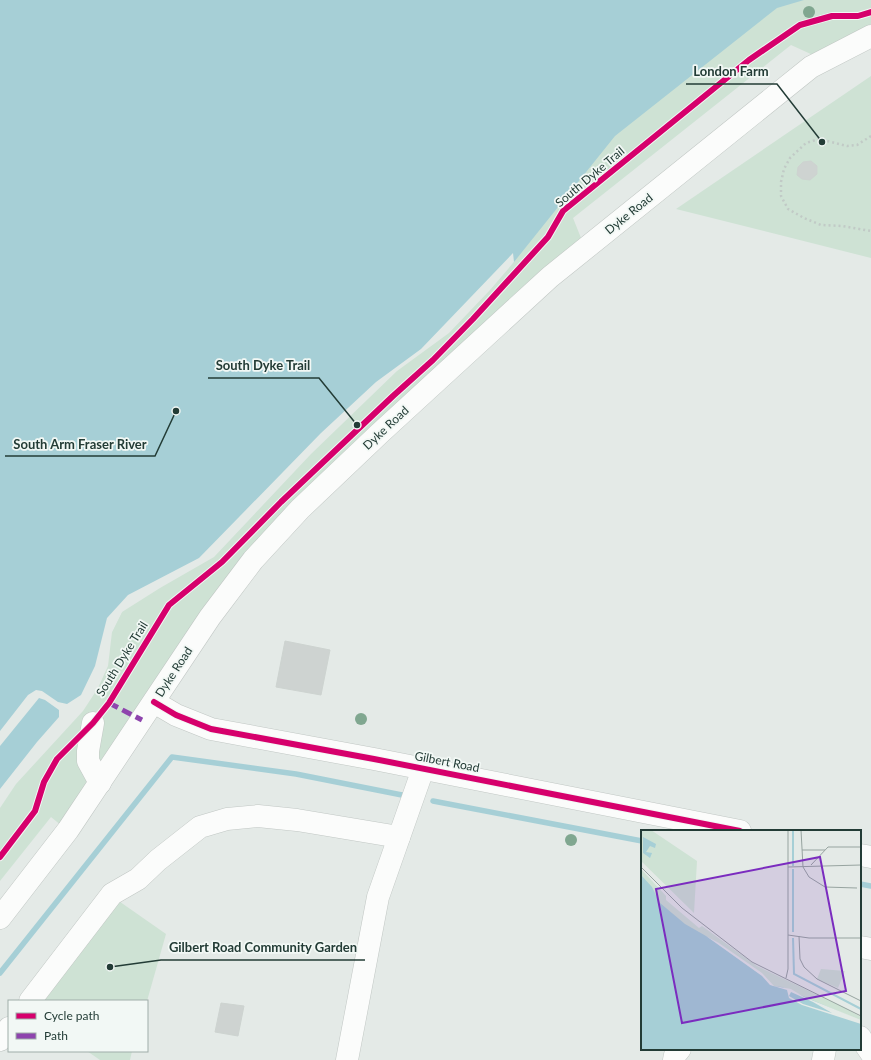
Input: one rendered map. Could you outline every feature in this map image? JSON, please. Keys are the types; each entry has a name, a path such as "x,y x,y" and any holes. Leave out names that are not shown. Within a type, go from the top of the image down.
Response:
{"street":[{"name":"Dyke Road","path":"0,918 68,830 210,618 253,560 300,509 550,277 811,67 871,36"},
{"name":"Gilbert Road","path":"154,702 176,715 211,728 423,768 735,830"},
{"path":"93,723 88,751 88,761 100,783"},
{"path":"347,1060 378,898 423,768"},
{"path":"31,1000 112,894 138,879 158,860 200,827 228,819 258,816 297,820 400,837"},
{"path":"861,855 871,857"},
{"path":"861,947 871,949"},
{"path":"0,1040 8,1029"},
{"path":"861,1038 871,1053"},
{"path":"674,1060 675,1055 679,1050"},
{"path":"823,1060 825,1050"}],"path":[{"path":"871,136 857,145 847,146 819,139 806,143 790,158 784,169 781,182 781,196 788,209 804,218 821,225 842,226 871,231"}],"green space":[{"path":"422,0 871,0 871,24 813,55 791,45 573,218 583,243 307,488 62,826 51,817 0,881 0,806 14,782 81,695"},
{"path":"871,76 871,258 676,209"},
{"path":"113,897 166,934 147,1000 43,1000"},
{"path":"88,1052 132,1052 130,1060 100,1060"}],"water":[{"path":"0,0 804,0 777,8 615,136 514,262 447,331 396,370 309,453 211,557 121,610 110,632 106,666 14,782 0,806"}],"pier":[{"path":"513,253 514,262 490,290 449,333 397,371 311,454 214,557 122,612 112,632 108,666 98,688 83,711 16,784 0,808 0,789 59,717 59,710 45,700 39,698 0,746 0,731 28,695 36,690 42,691 58,702 67,704 81,695 95,666 107,618 128,595 199,558 321,433 376,382 421,349"}],"building":[{"path":"811,161 817,166 817,174 810,180 802,179 797,175 798,167 803,162"},
{"path":"285,641 330,650 321,695 276,687"},
{"path":"221,1003 244,1006 238,1036 215,1032"}],"waterway":[{"path":"0,973 172,757 296,774 402,795"},
{"path":"433,801 641,841"},
{"path":"861,884 871,886"}],"marked path":[{"path":"109,703 142,720"}],"cycle path":[{"name":"South Dyke Trail","path":"0,857 35,811 44,782 57,759 93,723 109,703 169,605 222,562 281,502 433,360 473,319 548,237 563,211 749,60 800,25 832,16 858,16 871,12"},
{"path":"154,702 176,715 211,729 374,759 735,830"}],"place":[{"name":"London Farm","path":"822,142"},
{"name":"South Arm Fraser River","path":"176,411"},
{"name":"South Dyke Trail","path":"357,425"},
{"name":"Gilbert Road Community Garden","path":"110,967"}]}
